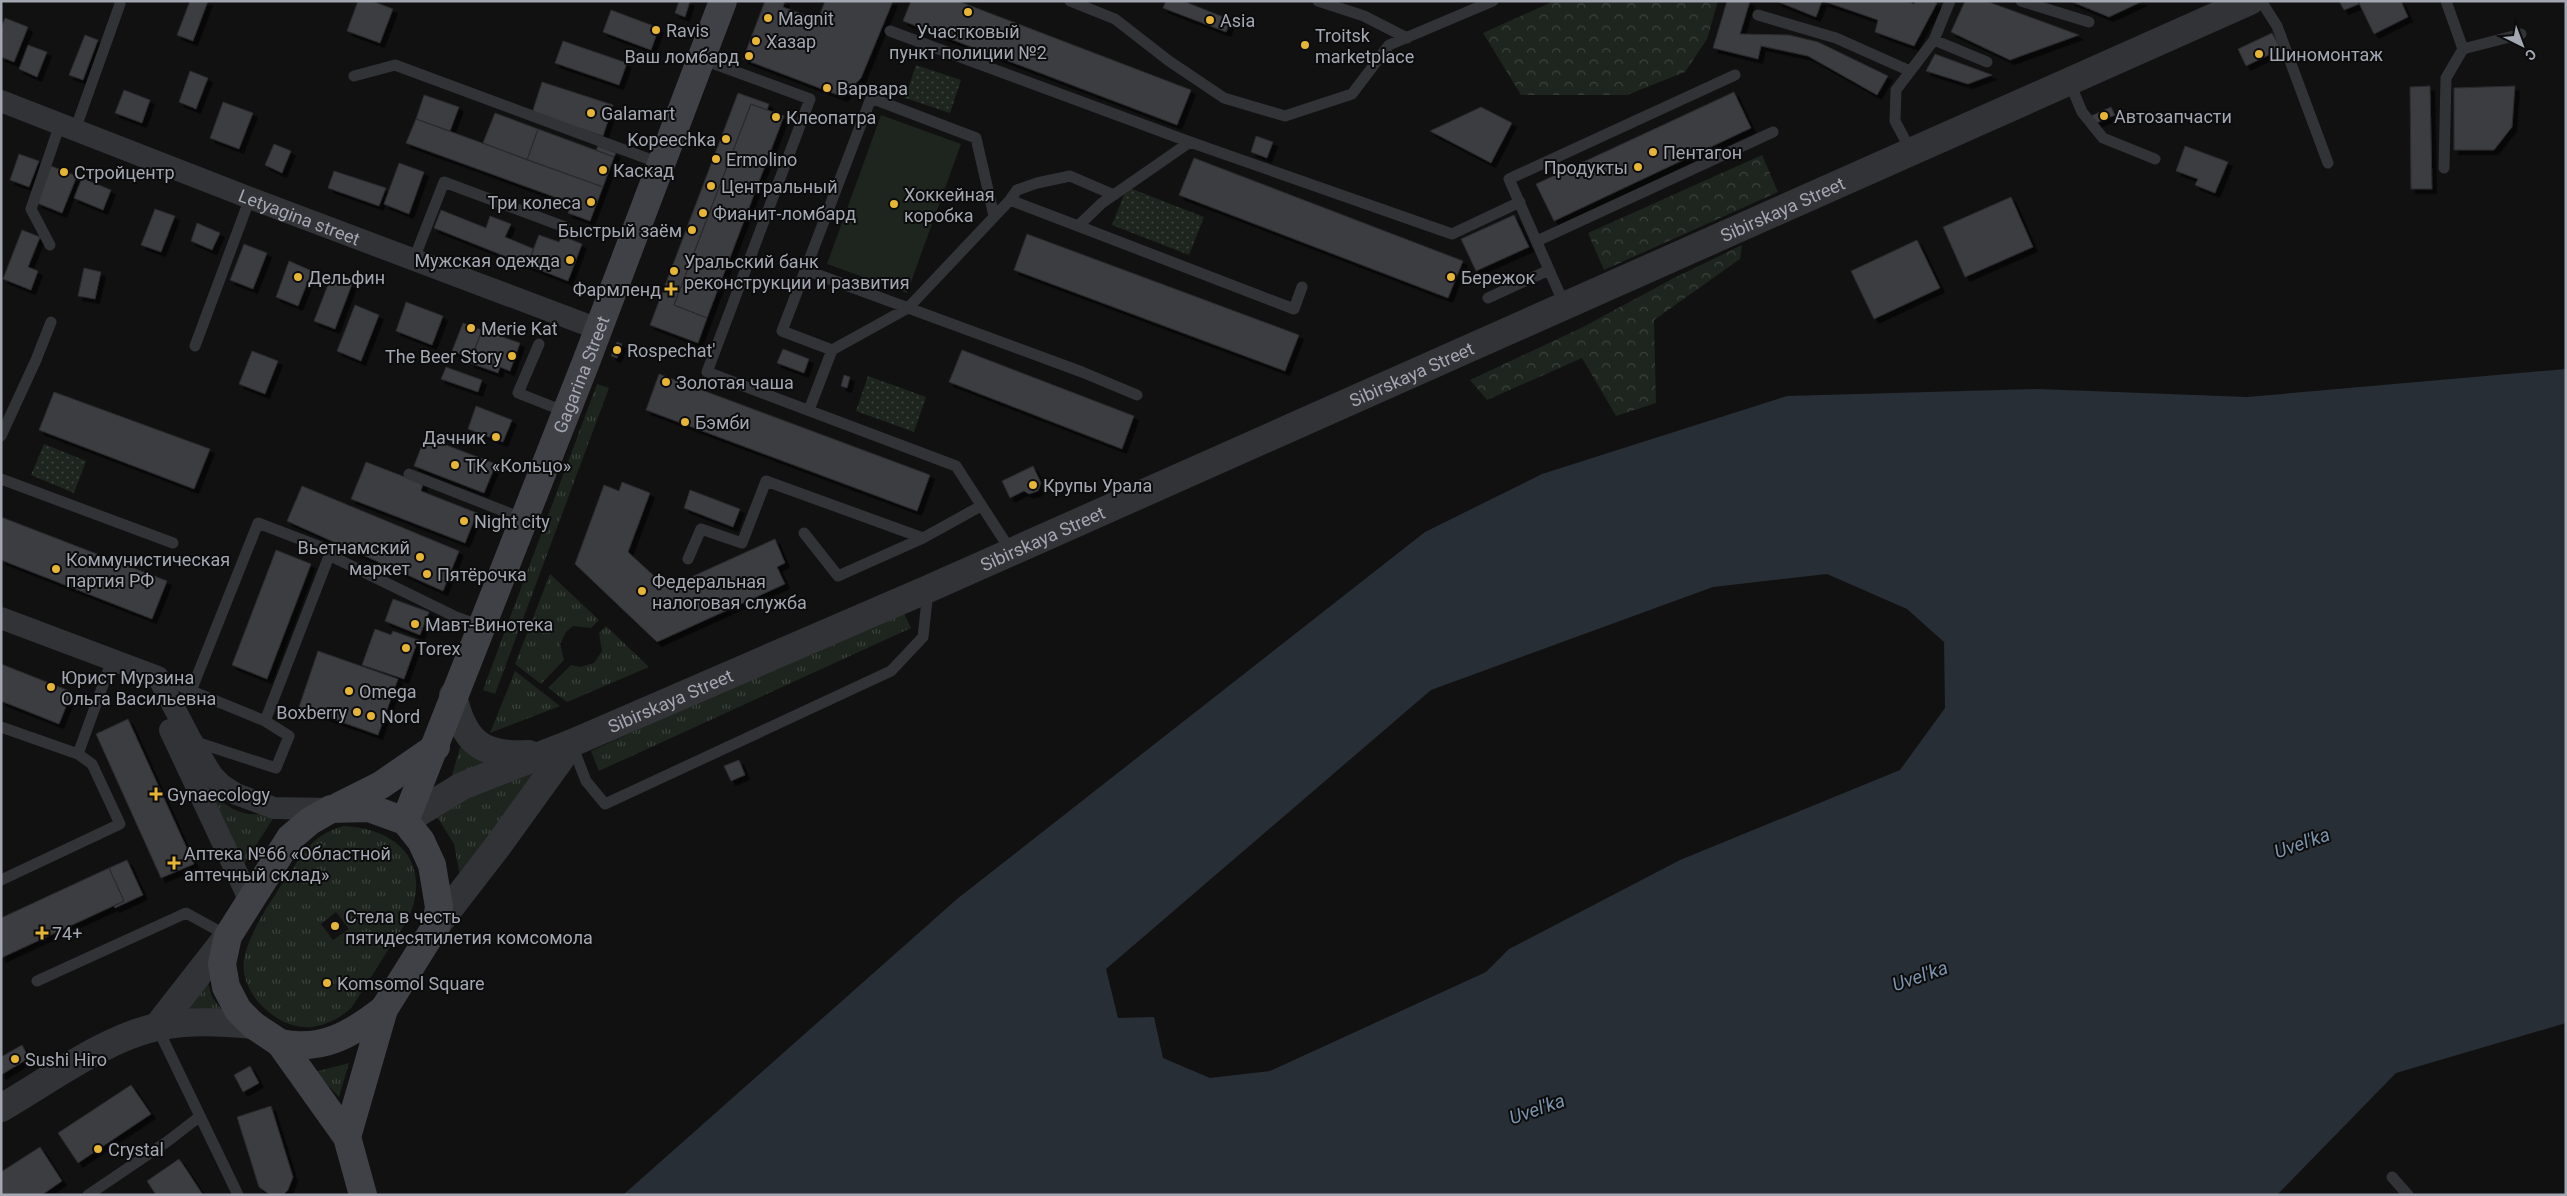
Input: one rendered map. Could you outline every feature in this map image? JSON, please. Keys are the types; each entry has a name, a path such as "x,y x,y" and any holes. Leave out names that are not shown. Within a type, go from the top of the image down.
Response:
{"main road":[{"name":"Gagarina Street","path":"405,821 436,747 453,695 566,412 723,1"},
{"path":"384,1009 360,1027 328,1043 295,1047 280,1043 253,1025 238,1010 226,987 222,964 228,936 290,838 310,821 381,785 436,747"},
{"path":"331,810 369,808 405,821 421,841 432,865 439,907 436,926 384,1009 347,1137"},
{"path":"280,1043 347,1137 363,1195"}],"street":[{"name":"Sibirskaya Street","path":"405,821 462,786 572,743 928,590 1011,551 2249,2"},
{"name":"Letyagina street","path":"1,101 250,198 598,329"},
{"path":"1,618 151,675 212,775 236,794 274,808 331,810"},
{"path":"151,675 250,901"},
{"name":"Sibirskaya Street","path":"453,695 457,714 465,730 478,744 492,753 513,755 540,754"},
{"path":"436,926 497,847 572,743"},
{"path":"157,1027 228,936"},
{"path":"1,1108 116,1040 157,1027 209,1021 253,1025"}],"lane":[{"path":"1070,1 1116,18 1169,61 1224,98 1285,116 1352,94 1389,45 1493,1"},
{"path":"1318,1 1350,6 1364,16 1407,38"},
{"path":"1911,151 1895,121 1896,90 1934,40 1950,1"},
{"path":"2021,1 2090,22"},
{"path":"2446,1 2464,49"},
{"path":"2249,2 2277,26 2328,162"},
{"path":"50,246 31,209 120,4"},
{"path":"1758,15 1836,38 1910,71"},
{"path":"890,31 1190,142 1452,234 1520,202"},
{"path":"2444,168 2446,78 2464,49 2521,34"},
{"path":"1934,40 1987,62"},
{"path":"701,59 810,99 707,372 956,466 1011,551"},
{"path":"354,76 395,65 662,164"},
{"path":"1565,306 1509,179 1735,75"},
{"path":"2069,81 2082,112 2103,138 2155,159"},
{"path":"832,350 782,331 871,98 976,138 994,216"},
{"path":"1537,241 1773,132"},
{"path":"1078,226 1114,195 1190,142"},
{"path":"809,410 832,350 908,308 1010,200 1017,190 1070,176 1114,195"},
{"path":"414,259 444,182 565,227"},
{"path":"196,346 250,198"},
{"path":"1010,200 1294,309 1302,287"},
{"path":"805,270 1137,395"},
{"path":"1488,298 1549,270"},
{"path":"1,436 36,360 51,322"},
{"path":"539,344 518,392 566,412"},
{"path":"409,474 524,519"},
{"path":"1,479 173,543"},
{"path":"688,559 701,529 742,543 766,480 923,538"},
{"path":"804,533 838,576 923,538 981,506"},
{"path":"192,691 258,522 331,551 265,721"},
{"path":"329,555 456,617 481,626"},
{"path":"572,743 586,781 606,804 891,671 923,637 928,590"},
{"path":"78,754 112,660"},
{"path":"151,675 265,721 289,736 276,768 191,740"},
{"path":"1,727 78,754 92,764 120,824 1,880"},
{"path":"37,981 186,913 228,936"},
{"path":"157,1027 238,1195"},
{"path":"88,1195 168,1142 199,1117"},
{"path":"2392,1177 2408,1195"}],"green space":[{"path":"1554,1 1718,1 1707,39 1685,72 1627,95 1521,95 1483,33"},
{"path":"916,65 961,80 950,113 905,98"},
{"name":"Хоккейная коробка","path":"881,115 961,144 907,293 827,264"},
{"path":"1762,155 1778,192 1604,270 1588,233"},
{"path":"1127,187 1204,217 1189,255 1112,225"},
{"path":"1742,245 1740,259 1654,320 1656,403 1616,416 1582,358 1487,400 1470,380 1583,327 1672,279"},
{"path":"868,376 926,397 914,432 856,411"},
{"path":"597,384 609,388 495,694 483,690"},
{"path":"44,444 86,461 74,493 31,475"},
{"path":"550,574 599,620 591,628 573,626 566,632 560,644 564,660 541,684 515,664"},
{"path":"902,609 911,628 599,771 591,751"},
{"path":"606,626 649,667 567,702 548,688 571,665 580,667 594,663 602,651 599,633"},
{"path":"515,671 560,706 490,733"},
{"path":"462,741 491,763 451,778"},
{"path":"543,759 462,887 454,844 431,807"},
{"path":"212,794 228,806 242,813 258,814 278,811 242,867"},
{"path":"343,826 361,828 378,833 392,840 403,850 411,862 416,876 416,893 407,920 352,1007 329,1022 312,1027 299,1027 275,1017 264,1008 248,985 244,973 244,960 247,948 260,919 305,850 322,835","holes":["336,912 349,929 333,940 321,924"]},
{"path":"204,969 212,997 228,1018 172,1019"},
{"path":"349,1063 339,1097 315,1072"}],"water":[{"name":"Uvel'ka","path":"2566,369 2566,1023 2396,1073 2277,1195 623,1195 957,899 1425,532 1542,474 1787,396 2038,389 2247,397","holes":["1827,574 1907,609 1944,642 1945,708 1900,770 1680,860 1509,949 1486,972 1270,1071 1210,1078 1163,1058 1154,1017 1118,1018 1106,969 1431,690 1713,587"]}],"building":[{"path":"190,1 208,1 193,41 177,35"},
{"path":"358,1 372,1 393,9 380,43 347,31"},
{"path":"679,1 690,1 685,17 675,13"},
{"path":"765,1 785,1 783,7 818,20 825,1 893,1 861,78 843,97 743,59"},
{"path":"911,1 958,1 1191,90 1177,125 903,21"},
{"path":"1166,1 1183,1 1231,20 1226,32 1163,8"},
{"path":"1727,1 1750,1 1740,34 1789,35 1818,42 1888,76 1877,95 1808,56 1761,46 1758,59 1713,48"},
{"path":"1776,1 1822,1 1816,17"},
{"path":"1823,1 1907,1 1914,4 1915,1 1934,1 1937,3 1914,46 1875,32 1878,20"},
{"path":"1965,1 1986,1 2079,35 2010,60 1951,32"},
{"path":"2070,1 2143,1 2109,17"},
{"path":"2339,1 2358,1 2359,4 2344,10"},
{"path":"2358,1 2401,1 2408,17 2374,34"},
{"path":"611,10 659,28 651,50 603,32"},
{"path":"5,18 28,27 14,62 1,57 1,28"},
{"path":"2272,33 2281,49 2246,66 2238,49"},
{"path":"85,35 98,40 83,80 69,75"},
{"path":"563,41 627,63 619,85 555,63"},
{"path":"28,45 47,52 37,77 19,69"},
{"path":"1935,54 1992,75 1968,84 1926,71"},
{"path":"190,71 208,78 196,109 179,102"},
{"path":"542,82 613,105 603,136 532,113"},
{"path":"2430,86 2432,189 2411,189 2410,87"},
{"path":"2515,86 2512,127 2494,150 2454,150 2454,88"},
{"path":"124,90 150,100 142,123 115,113"},
{"name":"Пентагон","path":"1734,92 1751,128 1554,221 1536,184"},
{"path":"738,93 769,104 767,110 751,104 674,305 707,318 698,343 650,325"},
{"path":"424,95 459,107 450,131 416,119"},
{"path":"223,102 253,113 239,149 210,138"},
{"path":"751,104 784,116 707,318 674,305"},
{"path":"1481,107 1512,123 1491,163 1430,131"},
{"path":"2111,107 2115,115 2094,124 2091,116"},
{"path":"495,113 538,129 527,160 483,143"},
{"path":"416,119 603,187 590,221 568,213 571,203 406,143"},
{"path":"538,129 614,157 603,187 527,160"},
{"path":"1256,136 1273,142 1267,158 1251,152"},
{"path":"274,144 291,151 282,173 265,165"},
{"path":"598,146 616,153 614,157 596,150"},
{"path":"2185,146 2228,162 2215,193 2195,185 2198,179 2176,171"},
{"path":"19,154 39,161 29,187 10,180"},
{"path":"1194,158 1463,261 1448,298 1179,195"},
{"path":"399,163 424,172 409,214 384,204"},
{"path":"51,166 77,176 62,213 37,203"},
{"path":"334,171 386,188 379,206 328,188"},
{"path":"82,178 111,190 103,210 74,198"},
{"path":"2011,197 2033,247 1965,277 1943,227"},
{"path":"155,209 175,216 161,252 141,245"},
{"path":"441,210 486,228 490,216 511,224 505,237 534,249 527,265 434,228"},
{"path":"1514,215 1529,247 1476,271 1461,239"},
{"path":"197,223 220,233 212,250 191,241"},
{"path":"22,230 40,237 28,267 38,271 31,290 3,279"},
{"path":"1027,234 1299,335 1285,371 1014,270"},
{"path":"539,235 559,242 562,236 582,244 568,281 527,265"},
{"path":"1917,240 1940,288 1874,319 1851,271"},
{"path":"244,244 267,253 253,289 230,280"},
{"path":"289,261 312,271 298,306 276,297"},
{"path":"84,268 101,272 95,299 78,296"},
{"path":"331,277 352,284 335,329 314,321"},
{"path":"406,302 443,316 432,345 396,331"},
{"path":"355,305 379,315 361,361 337,351"},
{"path":"463,323 482,330 471,358 452,351"},
{"path":"482,330 520,343 510,371 500,367 498,373 470,363"},
{"name":"Rospechat'","path":"617,342 622,344 617,358 611,356"},
{"path":"783,349 809,359 804,373 777,363"},
{"path":"962,350 1134,416 1122,449 949,382"},
{"path":"252,351 278,361 265,394 239,384"},
{"path":"446,367 482,380 478,392 441,379"},
{"path":"659,374 930,475 917,511 646,410"},
{"path":"844,375 850,377 847,388 841,386"},
{"path":"54,392 210,449 194,489 39,430"},
{"path":"476,406 512,420 503,442 468,429"},
{"name":"ТК «Кольцо»","path":"425,437 496,464 484,493 414,466"},
{"path":"366,462 423,484 421,491 477,513 465,543 351,499"},
{"path":"1033,466 1041,483 1038,491 1029,494 1024,491 1010,498 1002,481"},
{"path":"622,482 650,493 628,552 667,588 775,539 785,563 777,567 785,584 657,642 575,564 604,485 619,491"},
{"path":"302,486 459,551 443,591 287,521"},
{"path":"690,490 740,509 733,527 684,508"},
{"path":"1,517 167,581 152,619 1,560"},
{"path":"276,550 311,564 267,679 232,665"},
{"path":"393,599 429,612 420,635 385,621"},
{"path":"375,629 391,635 393,631 418,640 404,679 362,665"},
{"name":"Omega","path":"318,651 398,679 378,735 299,707"},
{"path":"1,664 72,692 59,724 1,701"},
{"path":"128,719 194,864 161,878 96,734"},
{"path":"739,760 745,775 731,781 724,766"},
{"path":"127,860 143,895 115,908 114,906 124,901 109,868"},
{"path":"109,868 124,901 1,958 1,918"},
{"path":"22,1045 29,1058 1,1075 1,1057"},
{"path":"250,1066 259,1083 243,1092 234,1075"},
{"path":"131,1085 151,1114 78,1163 58,1133"},
{"path":"271,1106 293,1177 288,1190 283,1195 270,1195 259,1187 237,1117"},
{"path":"40,1147 62,1181 42,1195 1,1195 1,1172"},
{"path":"179,1159 203,1195 156,1195 147,1181"}],"place":[{"name":"Участковый пункт полиции №2","path":"968,12"},
{"name":"Magnit","path":"768,18"},
{"name":"Asia","path":"1210,20"},
{"name":"Ravis","path":"656,30"},
{"name":"Хазар","path":"756,41"},
{"name":"Troitsk marketplace","path":"1305,45"},
{"name":"Шиномонтаж","path":"2259,54"},
{"name":"Ваш ломбард","path":"749,56"},
{"name":"Варвара","path":"827,88"},
{"name":"Galamart","path":"591,113"},
{"name":"Автозапчасти","path":"2104,116"},
{"name":"Клеопатра","path":"776,117"},
{"name":"Kopeechka","path":"726,139"},
{"name":"Пентагон","path":"1653,152"},
{"name":"Ermolino","path":"716,159"},
{"name":"Продукты","path":"1638,167"},
{"name":"Каскад","path":"603,170"},
{"name":"Стройцентр","path":"64,172"},
{"name":"Центральный","path":"711,186"},
{"name":"Три колеса","path":"591,202"},
{"name":"Хоккейная коробка","path":"894,204"},
{"name":"Фианит-ломбард","path":"703,213"},
{"name":"Быстрый заём","path":"692,230"},
{"name":"Мужская одежда","path":"570,260"},
{"name":"Уральский банк реконструкции и развития","path":"674,271"},
{"name":"Дельфин","path":"298,277"},
{"name":"Бережок","path":"1451,277"},
{"name":"Фармленд","path":"671,289"},
{"name":"Merie Kat","path":"471,328"},
{"name":"Rospechat'","path":"617,350"},
{"name":"The Beer Story","path":"512,356"},
{"name":"Золотая чаша","path":"666,382"},
{"name":"Бэмби","path":"685,422"},
{"name":"Дачник","path":"496,437"},
{"name":"ТК «Кольцо»","path":"455,465"},
{"name":"Крупы Урала","path":"1033,485"},
{"name":"Night city","path":"464,521"},
{"name":"Вьетнамский маркет","path":"420,557"},
{"name":"Коммунистическая партия РФ","path":"56,569"},
{"name":"Пятёрочка","path":"427,574"},
{"name":"Федеральная налоговая служба","path":"642,591"},
{"name":"Мавт-Винотека","path":"415,624"},
{"name":"Torex","path":"406,648"},
{"name":"Юрист Мурзина Ольга Васильевна","path":"51,687"},
{"name":"Omega","path":"349,691"},
{"name":"Boxberry","path":"357,712"},
{"name":"Nord","path":"371,716"},
{"name":"Gynaecology","path":"156,794"},
{"name":"Аптека №66 «Областной аптечный склад»","path":"174,863"},
{"name":"Стела в честь пятидесятилетия комсомола","path":"335,926"},
{"name":"74+","path":"42,933"},
{"name":"Komsomol Square","path":"327,983"},
{"name":"Sushi Hiro","path":"15,1059"},
{"name":"Crystal","path":"98,1149"}]}
